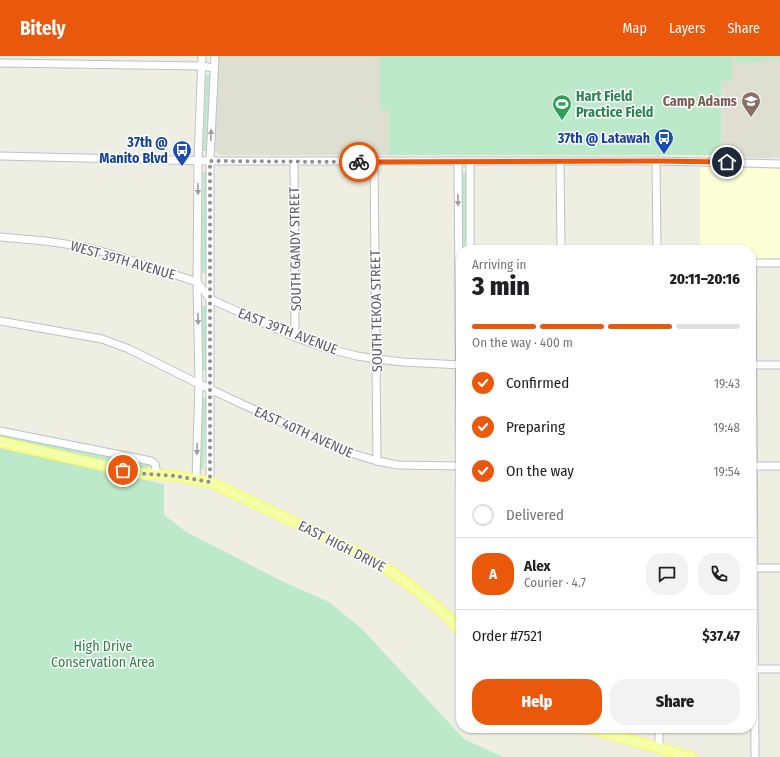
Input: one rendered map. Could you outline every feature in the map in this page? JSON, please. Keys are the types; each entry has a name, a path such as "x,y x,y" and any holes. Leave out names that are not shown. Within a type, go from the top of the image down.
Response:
{"main road":[{"name":"EAST HIGH DRIVE","path":"0,442 135,473 157,474 210,482 372,560 392,572 416,590 443,612 456,626"},
{"path":"606,733 691,757"}],"street":[{"path":"196,479 199,384 197,282 198,160 202,56"},
{"path":"210,482 210,161 215,56"},
{"path":"0,63 202,66 214,68"},
{"path":"0,156 294,162 656,161 780,164"},
{"path":"458,161 459,245"},
{"path":"470,161 470,245"},
{"path":"560,161 561,245"},
{"path":"656,161 657,245"},
{"name":"SOUTH GANDY STREET","path":"294,162 295,337"},
{"name":"SOUTH TEKOA STREET","path":"374,162 377,461"},
{"name":"WEST 39TH AVENUE","path":"0,237 45,240 86,247 197,282"},
{"path":"756,263 780,263"},
{"name":"EAST 39TH AVENUE","path":"197,282 210,299 295,337 323,347 357,356 377,359 456,365"},
{"name":"EAST 40TH AVENUE","path":"0,320 102,339 129,348 199,384 341,450 377,461 398,465 456,466"},
{"path":"756,365 780,366"},
{"path":"0,431 151,461 155,464 157,474"},
{"path":"756,466 780,466"},
{"path":"756,568 780,568"},
{"path":"756,669 780,669"},
{"path":"659,733 659,748"},
{"path":"754,733 754,757"}],"shaded area":[{"path":"218,56 380,56 380,111 389,111 389,155 218,154 214,147"},
{"name":"Camp Adams","path":"732,56 780,56 780,158 751,158 738,155 721,155 721,80 732,80"},
{"path":"700,167 780,169 780,258 756,259 756,245 700,245"}],"green space":[{"path":"380,56 732,56 732,81 721,81 721,155 389,155 389,111 380,111"},
{"path":"736,56 780,57 764,61 736,62"},
{"path":"206,75 210,75 206,151 203,151"},
{"path":"203,172 207,172 206,273 201,273"},
{"path":"461,173 466,173 467,245 461,245"},
{"path":"201,306 206,306 207,371 201,370"},
{"path":"201,398 206,398 204,469 201,469"},
{"path":"0,433 150,465 149,468 139,468 0,437"},
{"name":"High Drive Conservation Area","path":"0,448 164,484 164,515 188,533 286,583 329,602 363,630 456,730 456,733 458,733 464,739 503,757 0,757"}],"way so far":[{"path":"123,470 135,473 176,476 210,482 210,161 359,162"}],"place":[{"name":"Camp Adams","path":"751,118"},
{"name":"Hart Field Practice Field","path":"562,121"},
{"name":"37th @ Latawah","path":"664,155"},
{"name":"37th @ Manito Blvd","path":"182,167"}],"route":[{"path":"359,162 727,162"}]}
